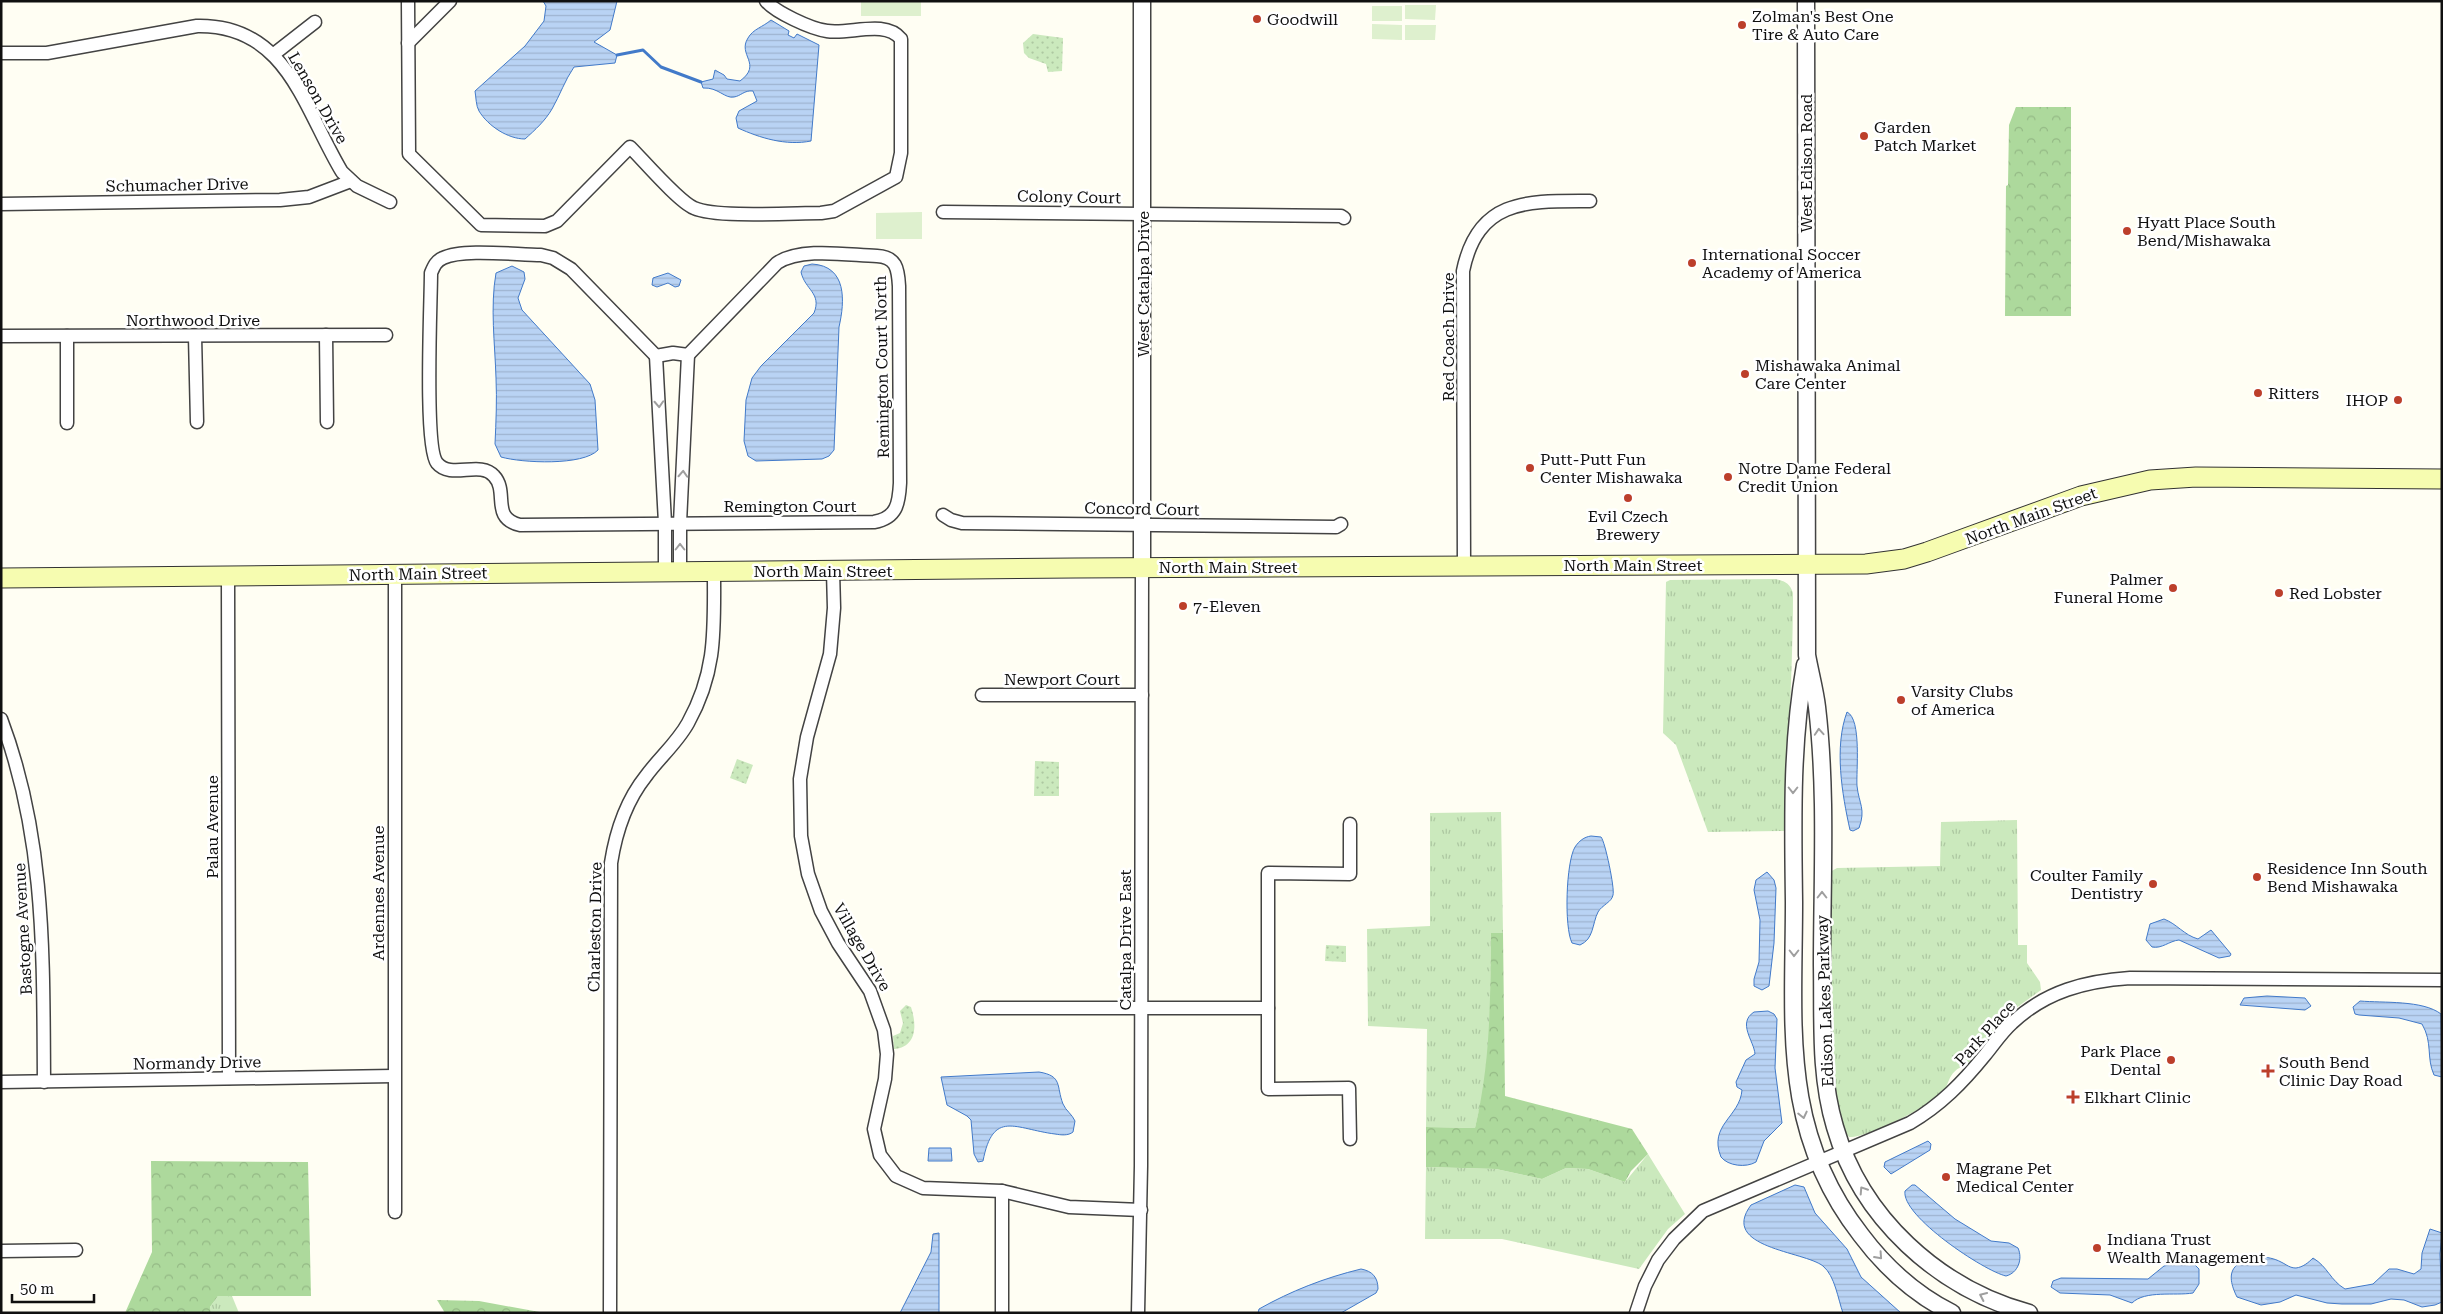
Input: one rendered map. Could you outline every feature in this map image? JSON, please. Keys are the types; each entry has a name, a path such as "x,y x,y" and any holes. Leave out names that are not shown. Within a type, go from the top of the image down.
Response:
{"main road":[{"name":"North Main Street","path":"1,578 1142,567 1866,564 1904,558 1965,540 2081,496 2150,480 2196,477 2442,478"}],"street":[{"path":"408,1 409,154 481,225 545,226 557,221 630,146 688,205 695,209 727,212 821,214 834,211 896,177 900,169 901,39 896,33 885,30 827,32 798,21 766,1"},
{"path":"408,43 450,1"},
{"name":"West Catalpa Drive","path":"1142,1 1142,567"},
{"name":"West Edison Road","path":"1805,565 1806,1"},
{"path":"274,54 315,22"},
{"name":"Lenson Drive","path":"1,54 47,53 176,29 213,26 244,34 274,54 291,78 342,172 351,181 390,202"},
{"name":"Schumacher Drive","path":"1,204 280,200 309,197 351,181"},
{"name":"Red Coach Drive","path":"1464,566 1463,271 1466,254 1485,225 1498,213 1512,206 1538,201 1590,201"},
{"name":"Colony Court","path":"943,212 1340,216 1344,218"},
{"name":"Remington Court","path":"656,356 571,269 553,258 541,255 453,254 435,264 431,273 430,425 436,461 442,467 452,470 486,470 492,473 499,485 502,512 514,523 874,522 883,520 895,511"},
{"name":"Remington Court North","path":"688,355 777,263 787,257 809,254 886,256 893,260 898,274 899,296 900,483 899,504 895,511"},
{"path":"326,335 327,422"},
{"name":"Northwood Drive","path":"1,336 386,335"},
{"path":"66,336 67,423"},
{"path":"195,336 197,422"},
{"path":"673,353 688,355 680,523 673,572 665,523 656,356 673,353"},
{"name":"Concord Court","path":"943,515 962,523 1326,527 1341,524"},
{"name":"Edison Lakes Parkway","path":"1805,565 1807,655 1817,706 1820,756 1824,1073 1835,1128 1856,1178 1877,1211 1914,1251 1958,1283 1984,1297 2028,1313"},
{"name":"Catalpa Drive East","path":"1138,1313 1141,1210 1142,567"},
{"name":"Village Drive","path":"833,571 834,608 830,654 808,737 800,778 801,836 808,874 821,911 838,943 870,991 884,1030 887,1066 874,1129 875,1141 880,1155 888,1167 908,1183 934,1189 1002,1191 1069,1207 1141,1210"},
{"name":"Charleston Drive","path":"610,1311 611,863 618,828 632,797 646,776 680,736 698,704 712,662 714,642 714,572"},
{"name":"Ardennes Avenue","path":"395,574 395,1212"},
{"name":"Palau Avenue","path":"228,576 229,1078"},
{"name":"Edison Lakes Parkway","path":"1807,655 1798,704 1793,756 1794,1059 1802,1114 1817,1162 1844,1211 1883,1261 1915,1289 1952,1313"},
{"name":"Newport Court","path":"982,696 1142,695"},
{"name":"Bastogne Avenue","path":"1,718 14,758 36,857 42,912 44,1082"},
{"path":"1350,824 1350,874 1268,873 1268,1089 1349,1088 1350,1139"},
{"name":"Park Place","path":"1636,1313 1645,1286 1658,1260 1674,1238 1703,1211 1910,1123 1929,1112 1965,1079 2011,1024 2027,1010 2058,992 2078,985 2130,978 2442,980"},
{"path":"981,1008 1268,1008"},
{"name":"Normandy Drive","path":"1,1082 394,1076"},
{"path":"1002,1191 1002,1313"},
{"path":"1,1251 76,1250"}],"green space":[{"path":"861,1 921,1 921,16 861,16"},
{"path":"1405,5 1436,5 1435,20 1405,19"},
{"path":"1372,6 1402,6 1402,21 1372,21"},
{"path":"1372,24 1402,25 1402,40 1372,39"},
{"path":"1405,25 1436,25 1435,40 1405,40"},
{"path":"1033,34 1063,38 1062,71 1048,72 1046,64 1029,58 1024,53 1023,43"},
{"path":"2016,107 2071,107 2071,316 2005,316 2006,186 2008,185 2009,125"},
{"path":"922,212 922,239 876,239 876,213"},
{"path":"1775,579 1787,583 1793,593 1786,831 1708,832 1676,745 1663,733 1666,582 1670,580"},
{"path":"737,759 753,765 746,784 730,778"},
{"path":"1035,761 1059,762 1059,796 1034,796"},
{"path":"1501,812 1503,933 1491,933 1490,1038 1483,1093 1475,1128 1426,1127 1427,1029 1368,1026 1367,929 1430,926 1430,813"},
{"path":"2017,820 2018,945 2027,945 2027,963 2040,982 2041,990 2016,1008 1969,1062 1955,1071 1940,1095 1923,1107 1881,1128 1849,1137 1841,1120 1835,1091 1832,1053 1830,1011 1830,872 1837,868 1940,866 1941,822"},
{"path":"1491,933 1503,933 1505,1096 1632,1129 1648,1154 1631,1171 1625,1182 1588,1169 1566,1168 1542,1179 1496,1169 1426,1167 1426,1127 1475,1128 1487,1055"},
{"path":"1326,945 1346,946 1346,962 1325,961"},
{"path":"906,1005 911,1007 913,1014 913,1034 907,1044 894,1049 893,1036 900,1033 903,1023 900,1011"},
{"path":"1648,1154 1685,1214 1668,1229 1639,1269 1502,1239 1425,1239 1426,1167 1496,1169 1542,1179 1566,1168 1588,1169 1625,1182"},
{"path":"151,1161 308,1162 311,1296 218,1296 210,1307 211,1313 125,1313 152,1252"},
{"path":"218,1296 232,1296 239,1313 211,1313 210,1307"},
{"path":"437,1300 479,1301 545,1313 445,1313"}],"water":[{"path":"543,1 617,1 610,30 594,42 617,55 615,63 574,67 552,109 536,129 525,139 512,137 499,131 483,117 478,109 475,91 525,46 544,21 546,6"},
{"path":"771,20 789,31 788,35 794,38 797,34 819,45 811,141 783,142 755,135 738,128 736,118 739,111 757,101 753,91 747,91 731,97 713,89 703,88 701,82 713,79 715,70 727,79 740,81 749,70 750,64 745,49 748,38 753,32"},
{"path":"812,264 823,266 832,271 838,278 841,287 842,306 839,327 834,450 829,456 822,459 756,461 748,456 744,441 746,400 752,378 761,366 814,313 816,301 801,272 804,266"},
{"path":"512,266 524,272 525,279 518,298 522,310 590,384 595,400 598,450 590,455 566,461 523,461 501,457 495,444 494,286 496,273"},
{"path":"668,273 681,280 679,286 675,287 668,283 657,287 652,285 653,278"},
{"path":"1847,712 1852,717 1855,725 1857,786 1862,811 1859,828 1853,831 1850,830 1847,816 1842,786 1840,755 1843,726"},
{"path":"1586,837 1601,837 1603,840 1611,875 1613,895 1611,900 1598,912 1588,939 1580,945 1572,943 1569,935 1567,910 1568,880 1575,847"},
{"path":"1767,872 1774,880 1776,888 1774,943 1769,986 1762,990 1754,986 1759,962 1760,920 1754,890 1756,880"},
{"path":"2164,919 2198,939 2211,930 2231,954 2230,956 2219,958 2179,940 2159,947 2152,947 2146,940 2150,924"},
{"path":"2267,996 2305,998 2311,1006 2305,1010 2240,1005 2244,998"},
{"path":"2360,1001 2414,1004 2424,1006 2441,1014 2442,1077 2434,1075 2430,1062 2429,1044 2422,1024 2399,1018 2355,1014 2353,1007"},
{"path":"1768,1011 1774,1014 1777,1019 1775,1068 1782,1123 1764,1141 1756,1162 1747,1165 1737,1165 1721,1157 1718,1146 1719,1137 1721,1129 1740,1099 1742,1090 1737,1087 1736,1082 1746,1060 1755,1054 1748,1032 1747,1021 1754,1012"},
{"path":"1039,1072 1052,1076 1055,1079 1063,1104 1075,1121 1073,1132 1062,1135 1017,1127 1008,1126 1000,1128 993,1134 987,1145 983,1161 978,1162 974,1154 971,1120 947,1105 941,1077"},
{"path":"1928,1141 1931,1144 1930,1150 1891,1174 1884,1167 1885,1162"},
{"path":"929,1148 951,1148 952,1161 928,1161"},
{"path":"1795,1185 1804,1187 1815,1213 1847,1249 1861,1277 1901,1313 1843,1313 1833,1282 1823,1266 1768,1246 1755,1239 1746,1231 1744,1219 1751,1205"},
{"path":"1912,1185 1915,1185 1955,1219 1991,1241 2009,1243 2018,1248 2020,1261 2014,1272 2006,1276 1995,1272 1963,1254 1929,1228 1907,1202 1905,1191"},
{"path":"2430,1229 2442,1233 2440,1254 2442,1302 2435,1305 2422,1307 2404,1300 2391,1299 2371,1304 2327,1303 2296,1295 2280,1302 2261,1305 2237,1297 2232,1285 2231,1276 2234,1268 2247,1259 2259,1257 2270,1258 2296,1268 2301,1267 2313,1258 2345,1289 2373,1284 2389,1269 2397,1269 2414,1274 2421,1269 2422,1253"},
{"path":"939,1233 939,1313 900,1313 931,1252 933,1234"},
{"path":"2192,1262 2199,1269 2199,1284 2193,1293 2144,1296 2132,1303 2110,1295 2060,1293 2051,1287 2053,1281 2061,1278 2148,1279 2164,1266"},
{"path":"1361,1269 1374,1275 1378,1289 1376,1293 1341,1313 1258,1313 1259,1309 1283,1296 1321,1281"}],"waterway":[{"path":"617,55 643,50 661,67 701,82"}],"place":[{"name":"Goodwill","path":"1257,19"},
{"name":"Zolman's Best One Tire & Auto Care","path":"1742,25"},
{"name":"Garden Patch Market","path":"1864,136"},
{"name":"Hyatt Place South Bend/Mishawaka","path":"2127,231"},
{"name":"International Soccer Academy of America","path":"1692,263"},
{"name":"Mishawaka Animal Care Center","path":"1745,374"},
{"name":"Ritters","path":"2258,393"},
{"name":"IHOP","path":"2398,400"},
{"name":"Putt-Putt Fun Center Mishawaka","path":"1530,468"},
{"name":"Notre Dame Federal Credit Union","path":"1728,477"},
{"name":"Evil Czech Brewery","path":"1628,498"},
{"name":"Palmer Funeral Home","path":"2173,588"},
{"name":"Red Lobster","path":"2279,593"},
{"name":"7-Eleven","path":"1183,606"},
{"name":"Varsity Clubs of America","path":"1901,700"},
{"name":"Residence Inn South Bend Mishawaka","path":"2257,877"},
{"name":"Coulter Family Dentistry","path":"2153,884"},
{"name":"Park Place Dental","path":"2171,1060"},
{"name":"South Bend Clinic Day Road","path":"2268,1071"},
{"name":"Elkhart Clinic","path":"2073,1097"},
{"name":"Magrane Pet Medical Center","path":"1946,1177"},
{"name":"Indiana Trust Wealth Management","path":"2097,1248"}]}
